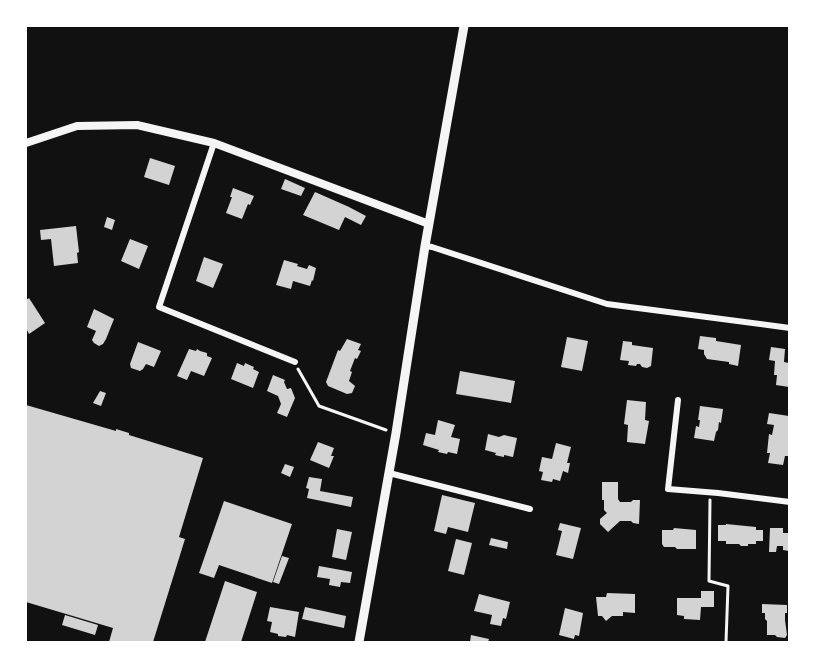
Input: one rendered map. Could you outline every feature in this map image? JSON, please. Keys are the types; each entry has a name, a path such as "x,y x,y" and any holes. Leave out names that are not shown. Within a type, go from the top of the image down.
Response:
{"main road":[{"path":"359,642 464,26"}],"street":[{"path":"26,143 77,126 137,125 214,143 429,224"},
{"path":"214,143 159,307 294,362"},
{"path":"425,246 607,304 789,328"},
{"path":"678,400 668,489 789,502"},
{"path":"389,473 530,509"}],"path":[{"path":"294,362 319,405 396,433"},
{"path":"711,492 709,581 728,586 726,642"}],"building":[{"path":"150,158 175,166 169,185 144,177"},
{"path":"285,179 305,188 301,196 281,189"},
{"path":"233,188 254,196 242,219 226,213"},
{"path":"315,192 366,216 361,225 345,217 339,230 303,215"},
{"path":"107,217 115,220 112,230 104,227"},
{"path":"76,226 78,263 54,266 51,239 41,240 40,230"},
{"path":"130,239 148,246 139,269 121,261"},
{"path":"204,257 223,264 213,288 196,281"},
{"path":"284,260 307,269 309,265 316,268 310,286 293,281 291,289 276,285"},
{"path":"29,298 45,323 29,334 26,328 26,300"},
{"path":"94,309 114,319 106,339 99,346 92,340 96,331 87,327"},
{"path":"700,336 741,345 738,366 729,364 729,362 707,359 704,350 698,349"},
{"path":"567,337 588,341 582,371 561,367"},
{"path":"347,339 361,344 358,350 361,351 357,359 355,358 350,371 352,372 349,381 355,386 352,393 347,394 328,386 326,382 338,350 340,351"},
{"path":"623,341 632,342 632,345 653,348 651,366 647,368 640,364 628,365 629,361 620,360"},
{"path":"138,342 161,351 154,367 146,364 140,371 131,368 130,364"},
{"path":"771,347 785,349 784,362 789,363 789,387 776,385 775,361 769,360"},
{"path":"189,349 196,351 197,349 212,358 204,376 191,371 187,380 177,376"},
{"path":"237,363 244,366 245,363 259,372 253,388 231,379"},
{"path":"460,371 515,381 511,403 456,394"},
{"path":"273,375 285,380 287,389 291,388 295,398 287,417 277,413 281,404 278,396 267,391"},
{"path":"100,391 106,393 101,406 93,403"},
{"path":"627,400 646,402 645,420 649,421 645,444 627,442 628,425 624,424"},
{"path":"26,405 116,431 116,429 203,458 179,537 185,539 153,642 109,642 113,628 26,602"},
{"path":"700,406 723,409 721,423 719,422 714,441 694,438 696,426 699,427"},
{"path":"769,413 789,416 788,456 785,456 783,465 768,463 769,434 772,435 774,425 767,424"},
{"path":"438,420 455,425 451,437 460,439 457,454 438,452 439,450 423,445 426,433 435,435"},
{"path":"488,434 517,438 513,457 495,455 496,453 485,450"},
{"path":"318,442 334,448 331,456 334,456 329,468 310,460"},
{"path":"556,443 571,447 567,463 570,463 568,473 563,471 560,481 541,480 543,472 539,471 542,457 552,459"},
{"path":"285,464 294,467 290,477 281,473"},
{"path":"309,477 322,479 320,491 353,497 351,507 307,498 309,489 306,488"},
{"path":"602,482 618,482 620,502 640,500 639,524 620,521 608,532 600,524 600,519 607,513 604,510 604,500 602,500"},
{"path":"442,495 475,503 468,532 448,527 446,534 434,531"},
{"path":"224,501 292,524 272,583 219,565 214,578 199,573"},
{"path":"560,523 581,528 573,559 556,555 562,531 558,530"},
{"path":"718,525 756,527 756,530 763,530 763,541 741,546 718,541"},
{"path":"674,528 696,530 696,549 664,547 662,530 673,530"},
{"path":"770,528 783,528 783,533 789,533 789,551 783,550 783,546 777,546 776,552 769,552"},
{"path":"337,529 352,532 346,560 332,557"},
{"path":"491,538 508,542 507,549 489,545"},
{"path":"456,539 472,543 464,575 448,571"},
{"path":"282,556 289,558 279,584 273,582"},
{"path":"319,566 352,572 350,583 341,582 340,587 329,585 330,579 317,577"},
{"path":"225,581 257,592 241,642 205,642"},
{"path":"701,591 714,591 714,607 701,607 700,620 684,619 684,616 677,615 677,598 701,598"},
{"path":"607,593 635,594 635,613 623,612 623,616 612,616 606,621 602,616 598,616 596,597 606,597"},
{"path":"479,594 510,602 506,619 503,618 501,626 490,624 492,615 474,611"},
{"path":"762,604 787,605 785,620 787,635 785,638 767,635 767,621 765,613 762,613"},
{"path":"270,607 299,612 295,637 278,636 270,632 272,622 267,621"},
{"path":"305,607 346,616 344,628 302,619"},
{"path":"565,608 583,613 579,636 575,635 574,639 559,635"},
{"path":"65,615 98,625 95,635 62,625"},
{"path":"471,635 489,639 488,642 470,642"}]}
